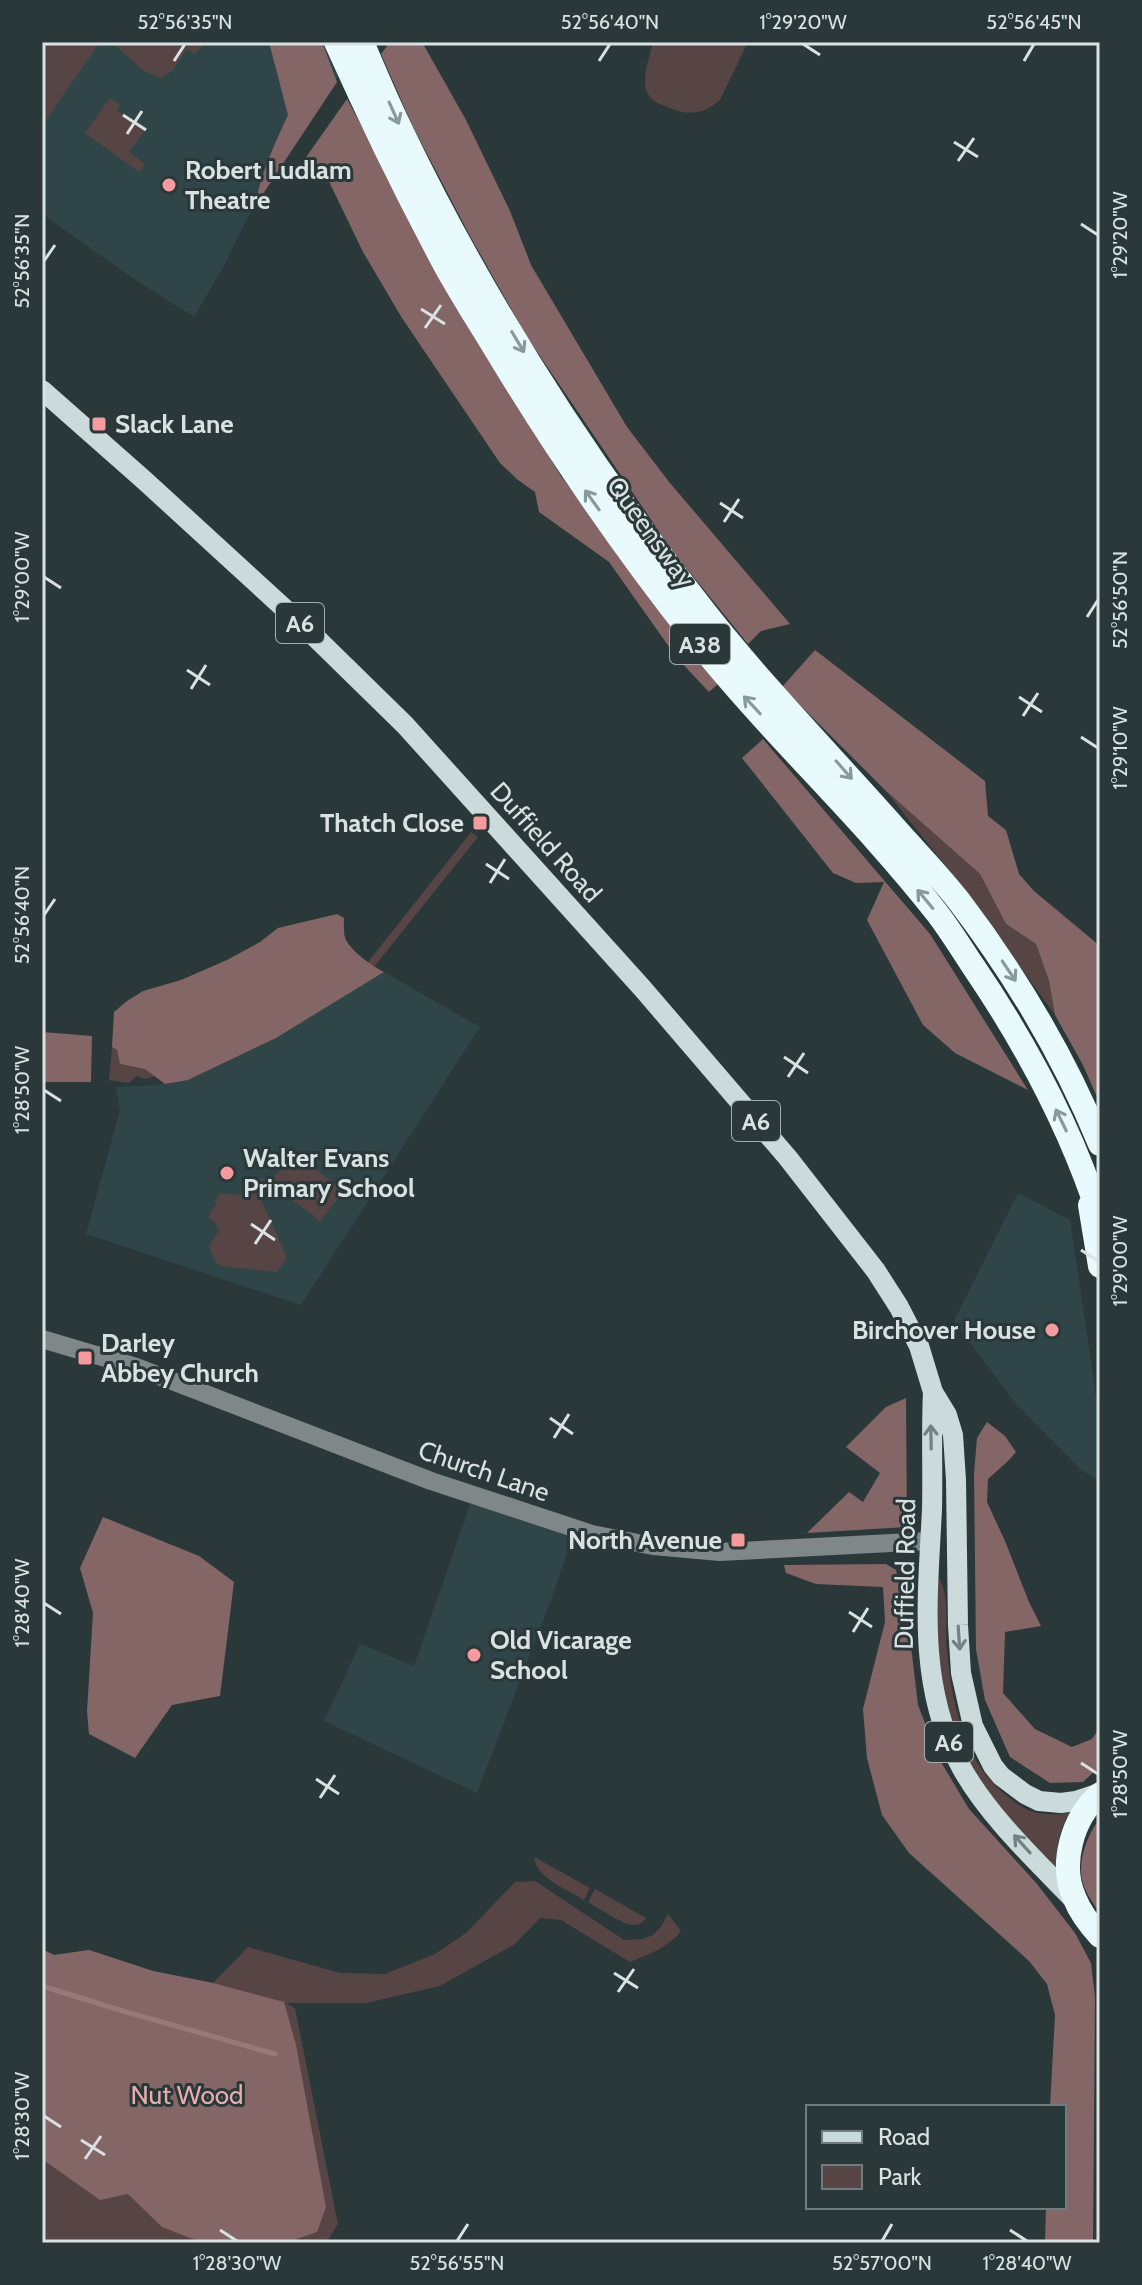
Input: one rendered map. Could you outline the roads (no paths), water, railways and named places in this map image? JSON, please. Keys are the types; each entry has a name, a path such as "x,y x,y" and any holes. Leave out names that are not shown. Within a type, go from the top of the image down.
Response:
{"highway":[{"name":"Queensway","path":"336,42 383,146 447,268 516,384 589,496 680,618 728,678 938,914 1025,1047 1085,1173 1100,1218"},
{"name":"Queensway","path":"362,42 403,134 470,262 534,370 605,478 707,615 957,899 1010,972 1059,1053 1100,1144"},
{"path":"1085,1173 1100,1266"},
{"name":"A6","path":"1099,1937 1075,1901 1069,1878 1071,1844 1082,1814 1100,1793"}],"main road":[{"name":"Duffield Road","path":"42,390 310,632 405,725 643,989 788,1158 876,1271 919,1346 933,1392 947,1415 953,1435 961,1673 973,1726 1001,1776 1039,1801 1061,1803 1100,1793"},
{"name":"Duffield Road","path":"933,1392 933,1481 926,1613 937,1708 945,1734 978,1793 1075,1901"}],"street":[{"name":"Church Lane","path":"42,1339 136,1367 459,1491 613,1539 720,1552 930,1541"},
{"path":"956,1510 930,1541 956,1560"}],"waterway":[{"path":"42,1986 275,2054"}],"place":[{"name":"Robert Ludlam Theatre","path":"169,185"},
{"name":"Slack Lane","path":"99,424"},
{"name":"Thatch Close","path":"480,823"},
{"name":"Walter Evans Primary School","path":"227,1173"},
{"name":"Birchover House","path":"1052,1330"},
{"name":"Darley Abbey Church","path":"85,1358"},
{"name":"North Avenue","path":"738,1540"},
{"name":"Old Vicarage School","path":"474,1655"}],"park label":[{"name":"Nut Wood","path":"187,2095"}]}
